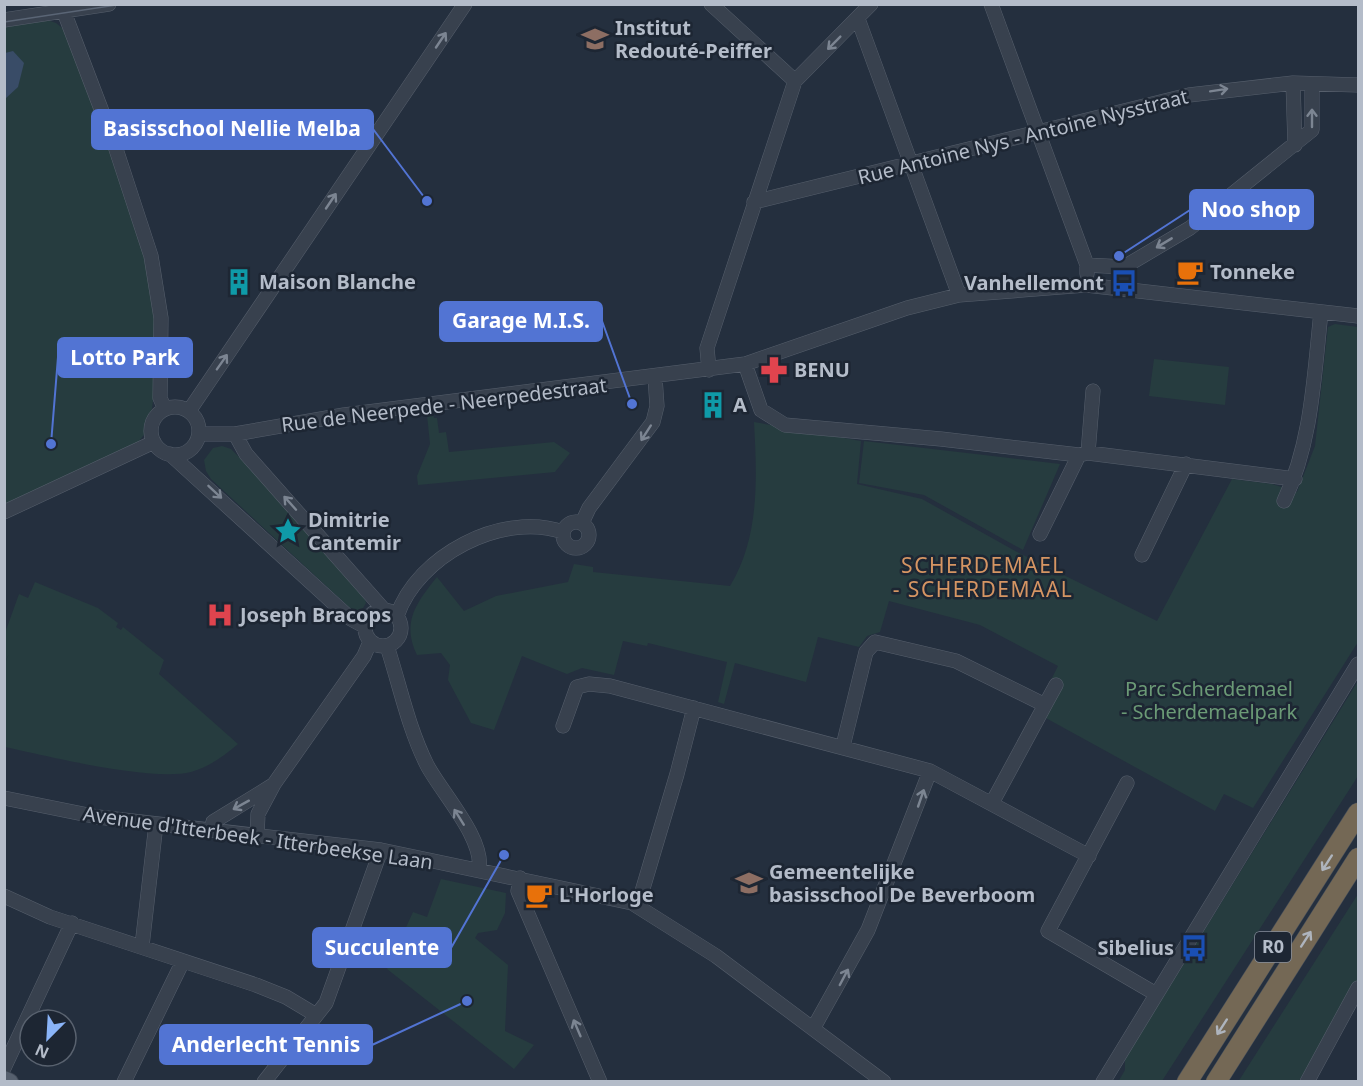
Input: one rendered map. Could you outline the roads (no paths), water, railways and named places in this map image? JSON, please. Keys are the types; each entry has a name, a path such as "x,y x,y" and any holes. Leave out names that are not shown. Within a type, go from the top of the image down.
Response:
{"highway":[{"name":"R0","path":"1187,1082 1359,813"},
{"name":"R0","path":"1215,1082 1359,858"}],"main road":[{"path":"4,1079 10,1082"}],"street":[{"path":"4,20 63,8 109,4"},
{"path":"189,411 465,4"},
{"path":"711,4 795,81"},
{"path":"709,370 707,348 795,81 871,4"},
{"path":"991,4 1088,265 1086,285"},
{"path":"63,8 140,216 151,256 161,318 160,398 165,409"},
{"path":"858,19 913,164 959,295"},
{"path":"1293,83 1295,145"},
{"name":"Rue Antoine Nys - Antoine Nysstraat","path":"754,202 1189,95 1293,83 1359,85"},
{"path":"1088,265 1124,267 1133,262 1190,228 1295,145 1312,130 1312,84"},
{"name":"Rue de Neerpede - Neerpedestraat","path":"199,435 235,434 353,414 745,364 907,308 959,295 1086,285 1359,316"},
{"path":"1284,501 1295,478 1306,441 1321,312"},
{"path":"745,364 761,410 784,425 1186,464 1295,478"},
{"path":"582,523 589,508 653,422 657,405 655,377"},
{"path":"1040,534 1084,454 1093,391"},
{"path":"170,454 189,450 199,435 198,421 189,411 173,407 159,414 152,427 154,442 351,619 364,626 370,642 364,656 274,784 258,814 258,835"},
{"path":"235,434 246,454 401,625 400,635 387,646"},
{"path":"4,512 154,442"},
{"path":"1142,555 1186,464"},
{"path":"570,523 582,523 588,529 589,537 580,549 566,545 563,532 570,523"},
{"path":"364,626 370,615 391,613 436,562 461,545 491,533 534,527 544,526 563,532"},
{"path":"370,642 387,646"},
{"path":"843,746 866,652 874,642 956,661 1045,705"},
{"path":"387,646 412,731 427,765 474,840 481,860 479,870"},
{"path":"1103,1082 1359,664"},
{"path":"563,726 577,687 588,684 610,686 843,746 930,771 1089,856"},
{"path":"992,803 1056,685"},
{"path":"638,905 694,708"},
{"path":"814,1027 868,930 930,771"},
{"path":"1126,783 1048,931 1156,994"},
{"path":"213,829 213,822 274,784"},
{"name":"Avenue d'Itterbeek - Itterbeekse Laan","path":"4,798 98,817 381,850 638,905 716,956 814,1027 884,1082"},
{"path":"142,946 156,824"},
{"path":"264,1082 326,1003 381,850"},
{"path":"520,878 518,891 600,1082"},
{"path":"4,896 29,908 256,985 286,997 316,1016"},
{"path":"4,1068 72,923"},
{"path":"124,1082 183,961"},
{"path":"1307,1082 1359,988"}],"water":[{"path":"13,51 24,63 18,87 5,99 5,53"}],"tram line":[{"path":"4,22 123,4"}],"place":[{"name":"Institut Redouté-Peiffer","path":"595,39"},
{"name":"Basisschool Nellie Melba","path":"427,201"},
{"name":"Noo shop","path":"1119,256"},
{"name":"Tonneke","path":"1190,272"},
{"name":"Maison Blanche","path":"239,282"},
{"name":"Vanhellemont","path":"1124,283"},
{"name":"BENU","path":"774,370"},
{"name":"Garage M.I.S.","path":"632,404"},
{"name":"A","path":"713,405"},
{"name":"Lotto Park","path":"51,444"},
{"name":"Dimitrie Cantemir","path":"288,531"},
{"name":"Joseph Bracops","path":"220,615"},
{"name":"Succulente","path":"504,855"},
{"name":"Gemeentelijke basisschool De Beverboom","path":"749,883"},
{"name":"L'Horloge","path":"539,895"},
{"name":"Sibelius","path":"1194,948"},
{"name":"Anderlecht Tennis","path":"467,1001"}],"district":[{"name":"SCHERDEMAEL - SCHERDEMAAL","path":"983,578"}],"park label":[{"name":"Parc Scherdemael - Scherdemaelpark","path":"1209,700"}]}
